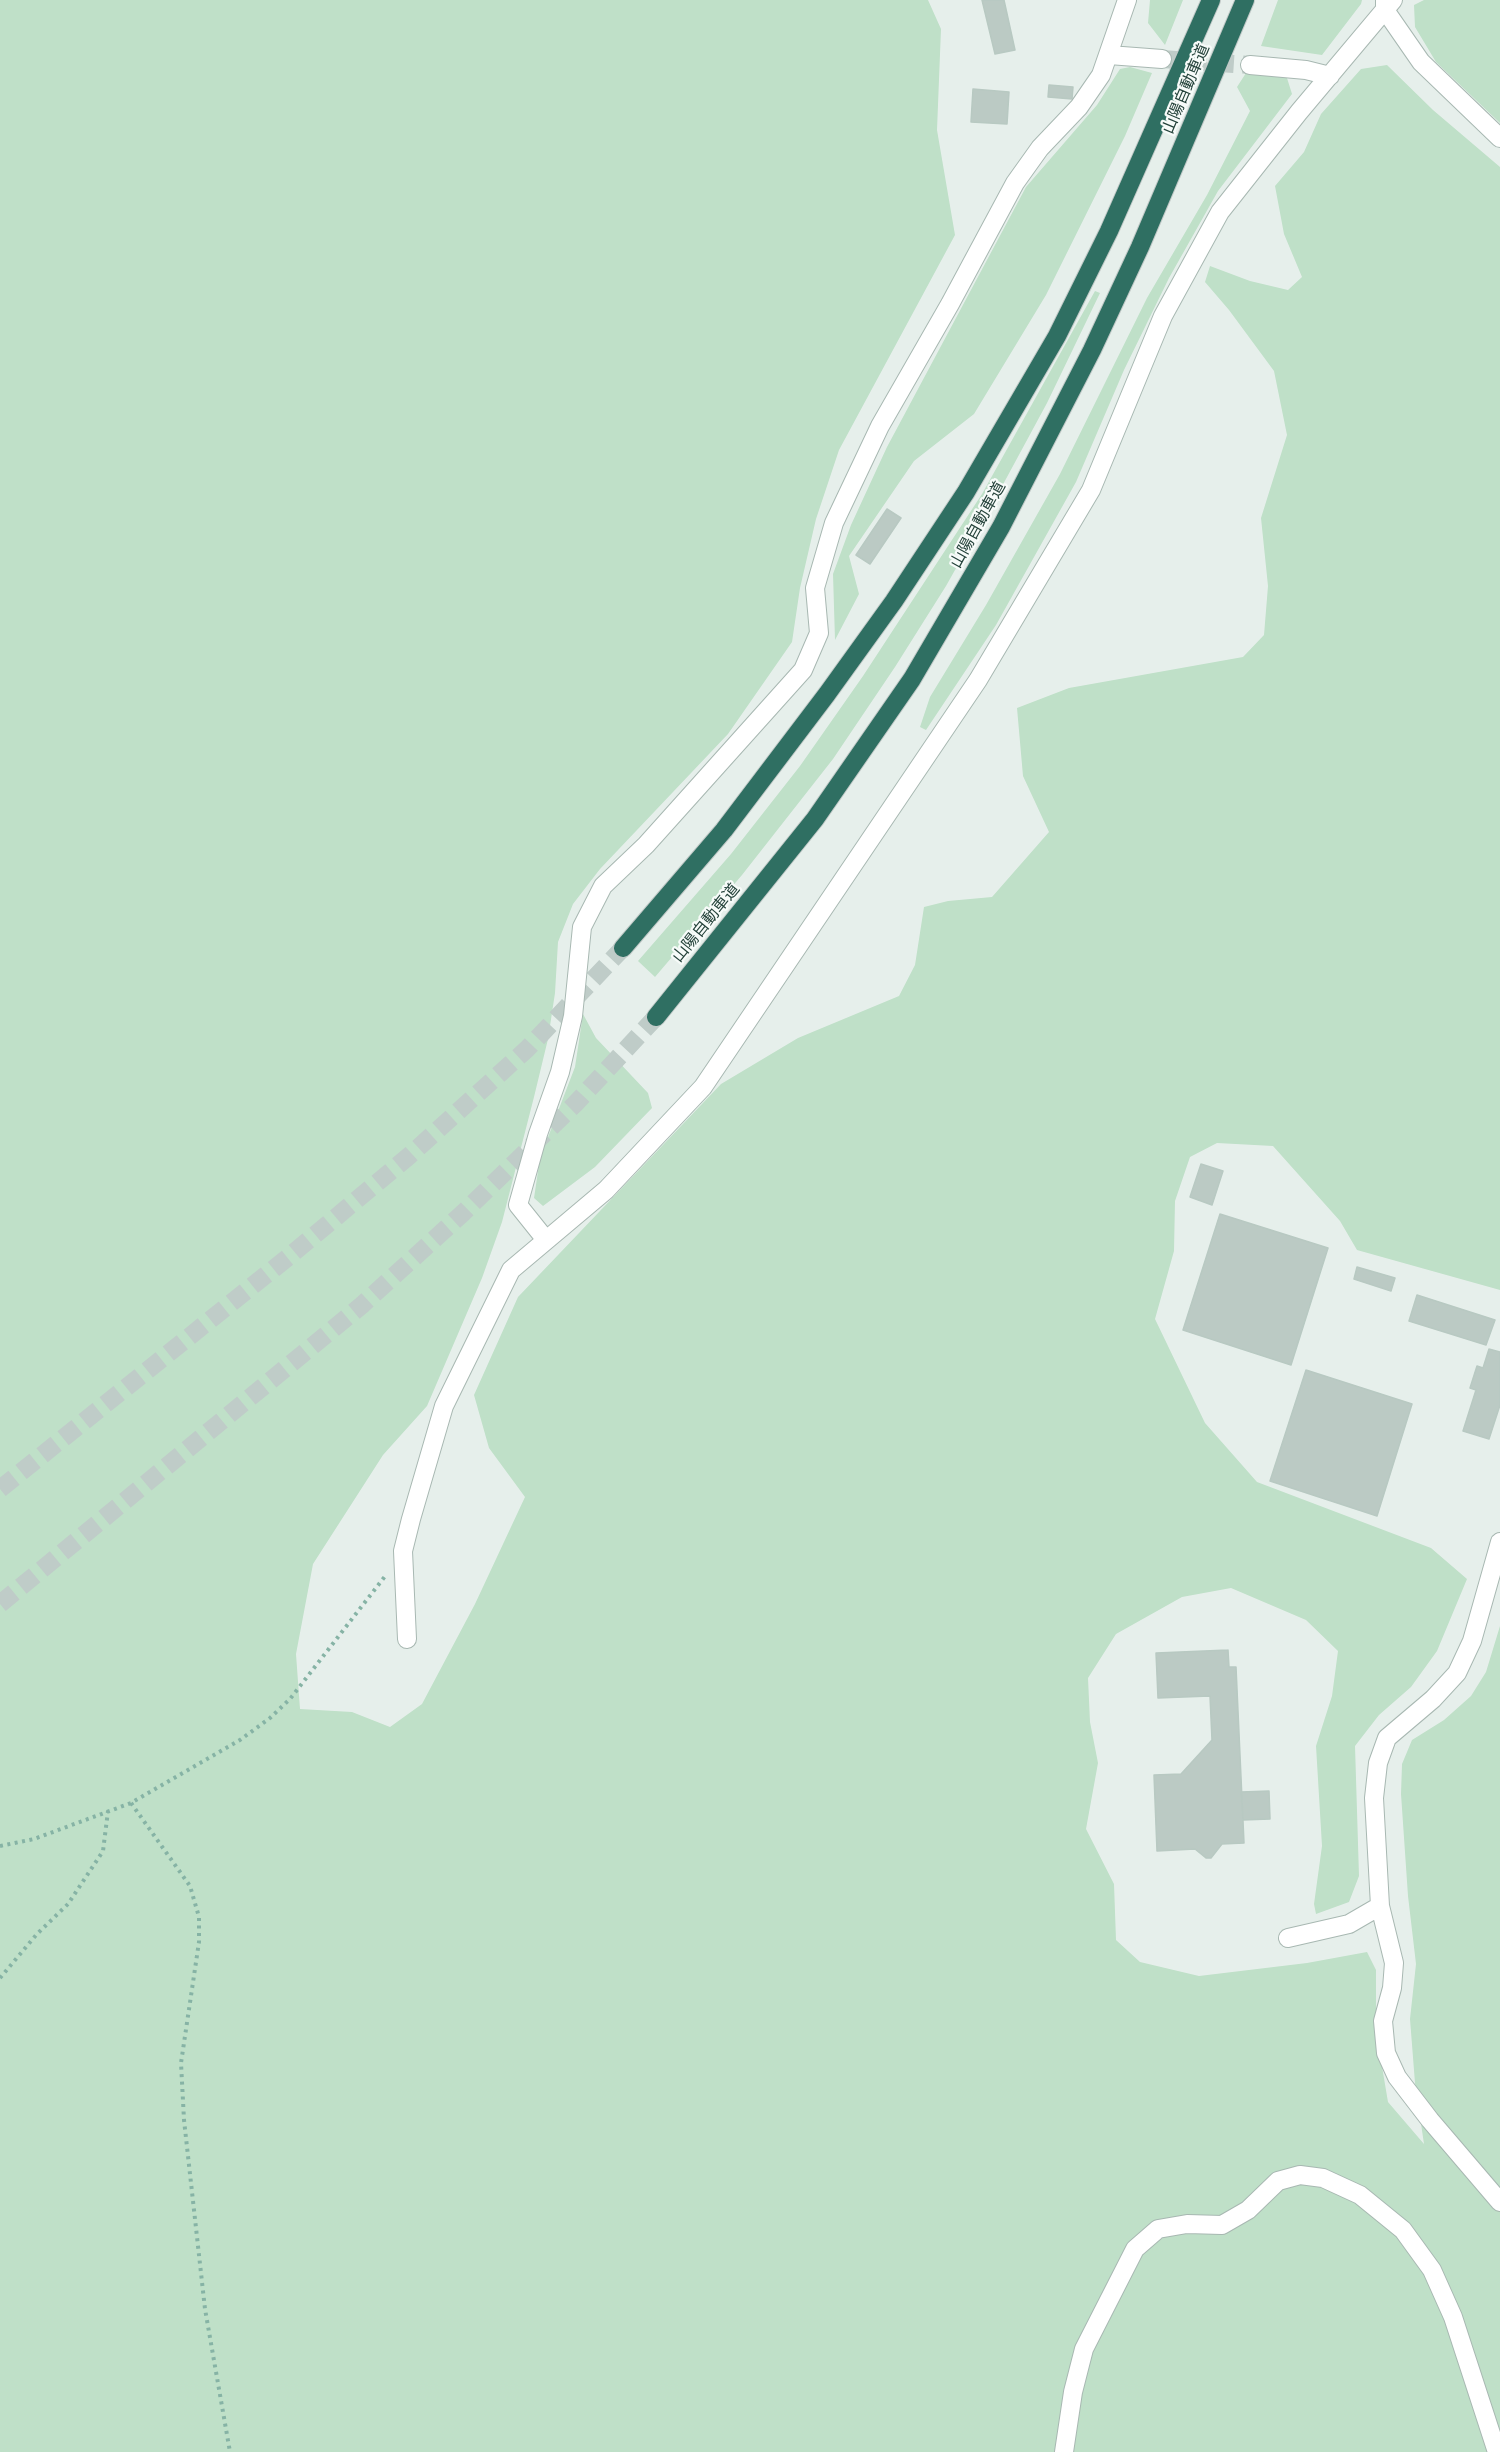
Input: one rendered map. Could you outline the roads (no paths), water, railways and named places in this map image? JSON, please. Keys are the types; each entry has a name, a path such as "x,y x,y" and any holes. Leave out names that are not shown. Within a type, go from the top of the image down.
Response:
{"highway":[{"name":"山陽自動車道","path":"623,948 723,830 827,694 894,602 966,492 1057,336 1109,231 1211,0"},
{"name":"山陽自動車道","path":"656,1017 815,819 912,679 1001,527 1092,350 1140,247 1245,0"}],"street":[{"path":"546,1240 518,1205 538,1134 560,1072 573,1016 582,927 603,886 646,845 803,670 819,633 815,588 834,522 880,426 950,304 1015,183 1040,148 1078,107 1101,75 1127,0"},
{"path":"407,1639 403,1551 444,1406 511,1269 606,1190 703,1087 971,690 1091,490 1163,316 1220,212 1388,3 1421,62 1500,138"},
{"path":"1108,55 1162,59"},
{"path":"1250,66 1306,70 1330,76"},
{"path":"1500,1542 1472,1641 1457,1673 1433,1699 1387,1738 1378,1763 1374,1798 1380,1906 1394,1963 1392,1988 1383,2021 1386,2054 1397,2077 1430,2120 1500,2202"},
{"path":"1288,1938 1349,1924 1380,1906"},
{"path":"1064,2452 1073,2392 1084,2349 1135,2249 1158,2229 1187,2223 1222,2225 1248,2210 1278,2181 1300,2175 1323,2178 1360,2195 1403,2230 1432,2271 1453,2317 1497,2452"}],"tunnel":[{"path":"1162,59 1250,65"},
{"path":"0,1489 292,1254 409,1156 527,1049 623,948"},
{"path":"0,1604 362,1305 463,1213 575,1104 656,1017"}]}
